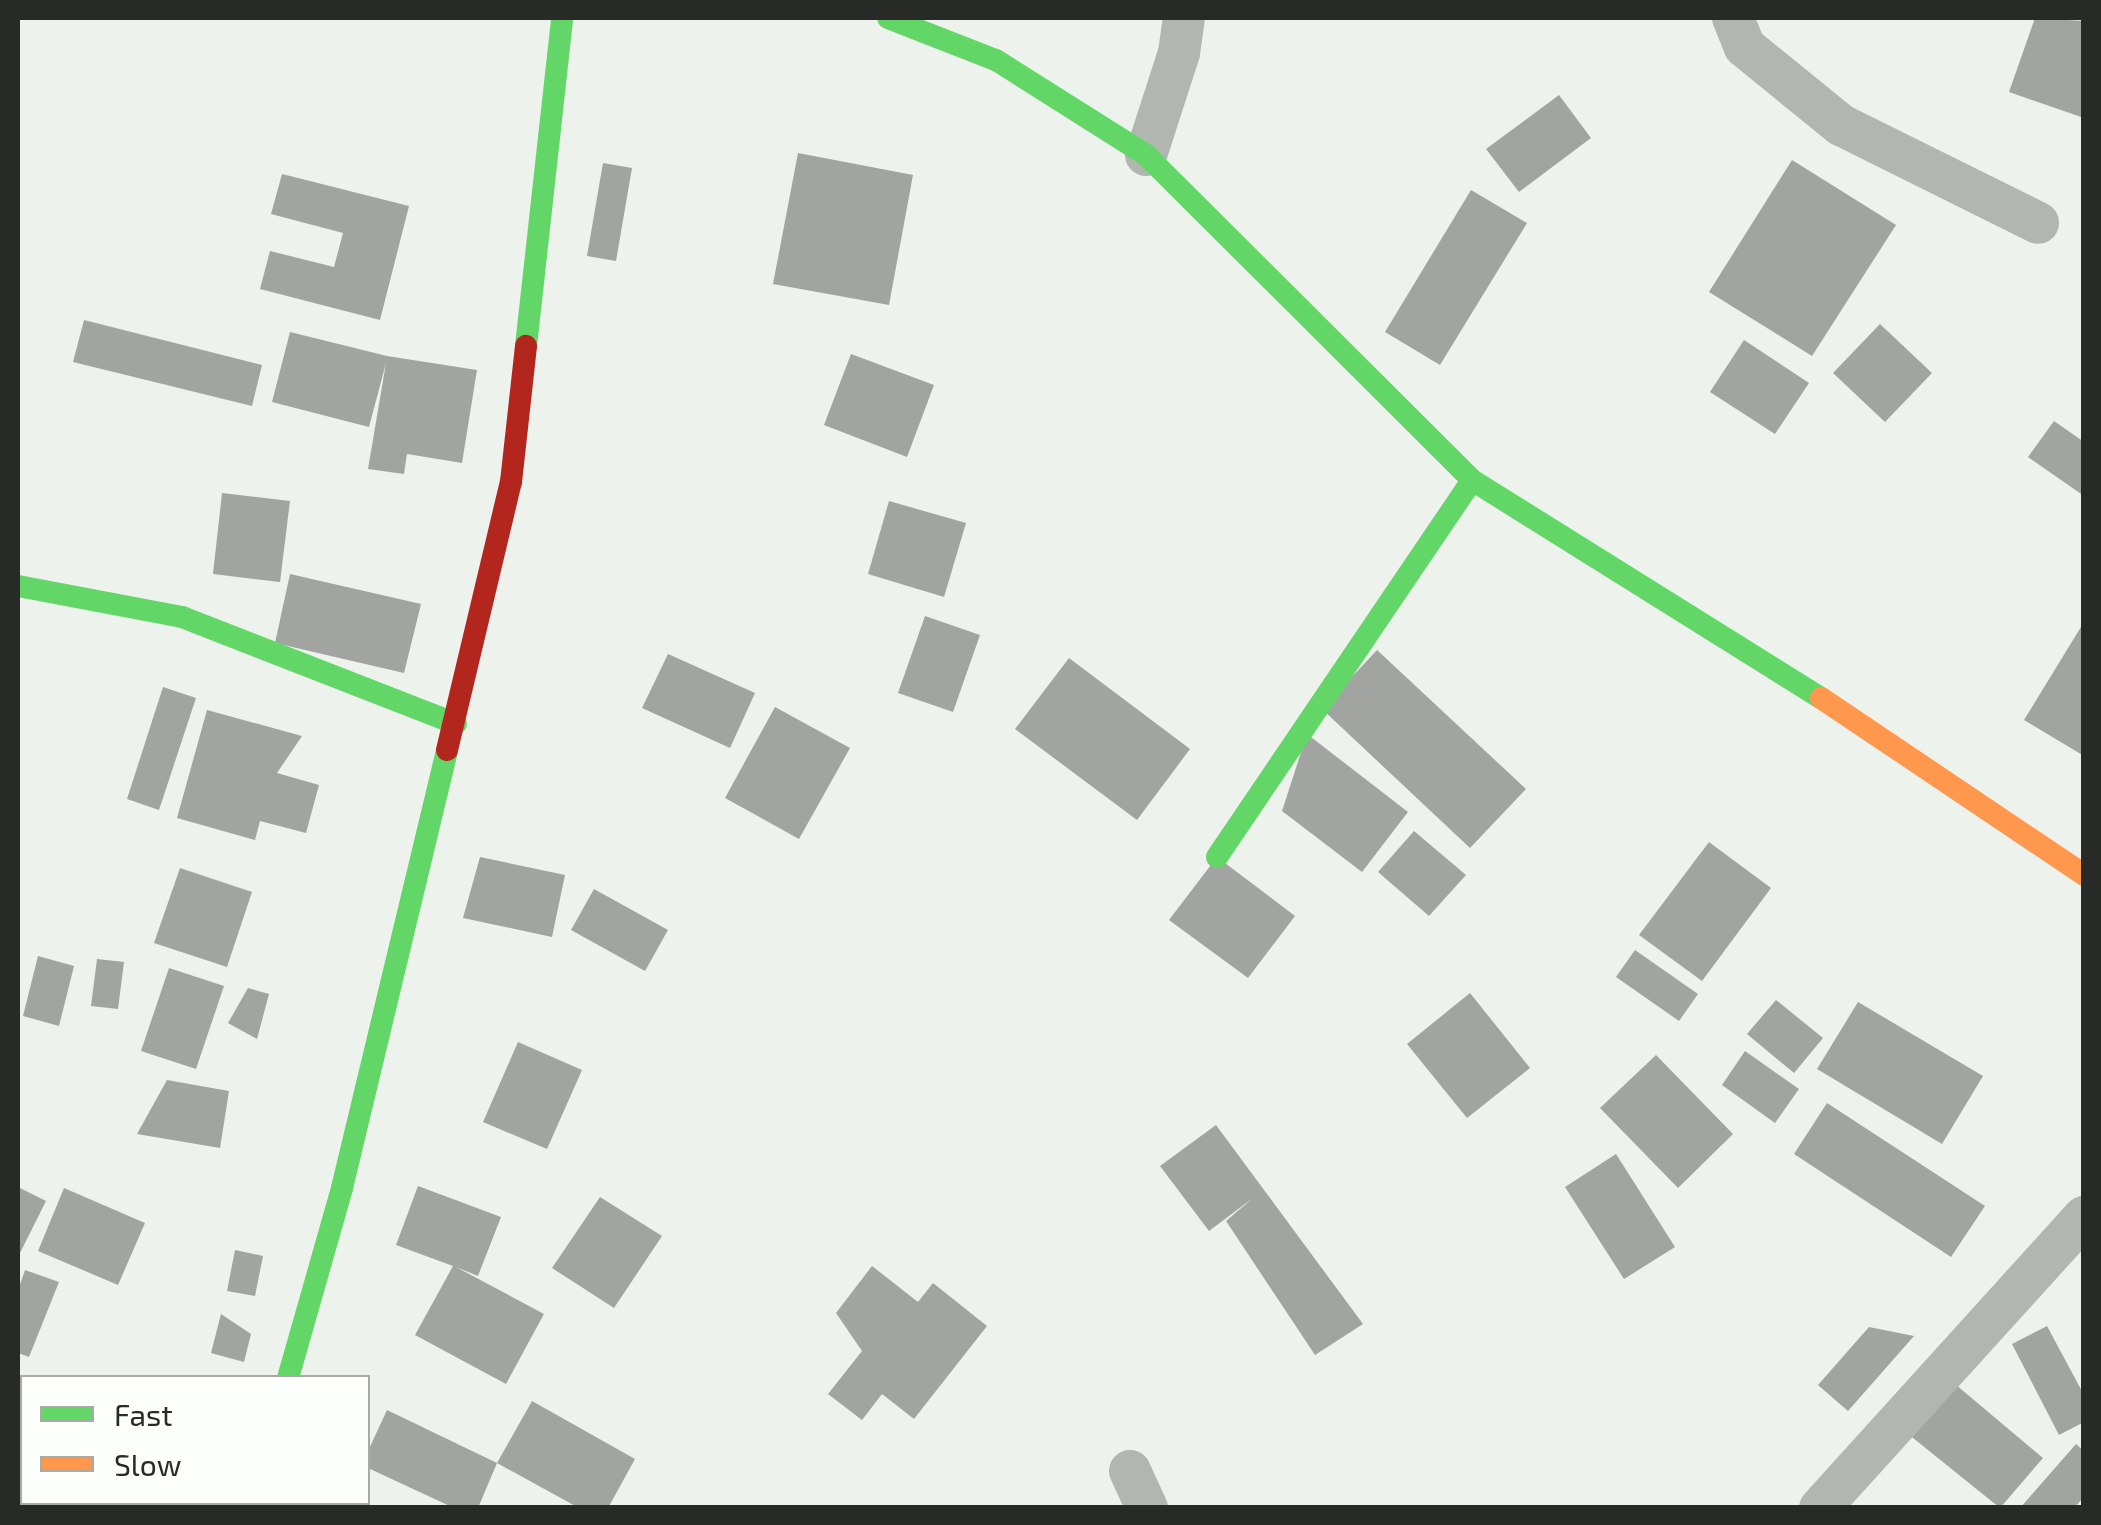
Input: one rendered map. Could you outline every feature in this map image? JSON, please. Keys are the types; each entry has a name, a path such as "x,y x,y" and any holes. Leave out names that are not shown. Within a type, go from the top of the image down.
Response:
{"street":[{"path":"289,1375 342,1188 511,482 562,18"},
{"path":"888,18 996,60 1146,154 1472,480 1814,692 2084,875"},
{"path":"1146,154 1179,54 1184,18"},
{"path":"1733,18 1745,47 1841,126 2038,223"},
{"path":"1217,857 1472,480"},
{"path":"18,586 182,617 456,724"},
{"path":"1820,1508 2084,1217"}],"building":[{"path":"2035,18 2084,21 2084,118 2009,92"},
{"path":"1559,95 1591,138 1519,192 1486,149"},
{"path":"798,153 913,175 889,305 773,284"},
{"path":"1792,160 1896,225 1812,356 1709,292"},
{"path":"603,163 632,168 616,261 587,256"},
{"path":"282,174 409,206 380,320 260,289 270,251 334,267 343,233 271,214"},
{"path":"1471,190 1527,223 1440,365 1385,332"},
{"path":"84,320 262,365 252,406 73,362"},
{"path":"1880,324 1932,373 1885,422 1833,373"},
{"path":"290,332 387,356 477,370 462,463 407,454 404,474 368,469 386,363 369,427 272,402"},
{"path":"1744,340 1809,383 1775,434 1710,392"},
{"path":"851,354 934,385 907,457 824,425"},
{"path":"2054,421 2084,442 2084,496 2028,457"},
{"path":"222,493 290,501 280,582 213,574"},
{"path":"889,501 966,523 944,597 868,574"},
{"path":"290,574 421,604 404,673 275,643"},
{"path":"925,616 980,635 953,712 898,693"},
{"path":"2084,622 2084,756 2024,720"},
{"path":"1377,650 1526,789 1470,848 1322,709"},
{"path":"668,654 755,693 730,748 642,708"},
{"path":"1069,658 1190,749 1137,820 1015,729"},
{"path":"163,687 196,698 159,810 127,799"},
{"path":"775,707 850,748 799,839 725,798"},
{"path":"207,710 302,736 277,773 319,785 306,833 260,821 255,840 177,818"},
{"path":"1307,734 1408,812 1362,872 1282,811"},
{"path":"1414,831 1466,875 1429,916 1378,872"},
{"path":"1709,842 1771,888 1702,981 1639,935"},
{"path":"480,857 565,875 552,937 463,918"},
{"path":"1217,857 1295,916 1248,978 1169,920"},
{"path":"180,868 252,892 227,967 154,943"},
{"path":"594,889 668,930 645,971 571,930"},
{"path":"1635,950 1698,994 1679,1021 1616,977"},
{"path":"38,956 74,966 59,1026 23,1016"},
{"path":"97,959 124,962 118,1009 91,1006"},
{"path":"169,968 224,986 196,1069 141,1051"},
{"path":"248,988 269,994 257,1039 228,1023"},
{"path":"1470,993 1530,1068 1467,1118 1407,1044"},
{"path":"1776,1000 1823,1038 1794,1073 1747,1034"},
{"path":"1858,1002 1983,1076 1942,1144 1817,1069"},
{"path":"518,1042 582,1070 547,1149 483,1122"},
{"path":"1745,1051 1799,1089 1775,1123 1722,1085"},
{"path":"1656,1055 1733,1134 1678,1188 1600,1108"},
{"path":"167,1080 229,1091 220,1148 137,1134"},
{"path":"1827,1103 1985,1206 1951,1257 1794,1154"},
{"path":"1216,1125 1363,1324 1315,1355 1226,1221 1253,1198 1209,1231 1160,1166"},
{"path":"1616,1154 1675,1247 1624,1279 1565,1187"},
{"path":"418,1186 501,1217 478,1276 456,1267 544,1314 506,1384 415,1335 453,1266 396,1245"},
{"path":"18,1187 46,1201 18,1257"},
{"path":"64,1188 145,1223 118,1285 38,1251"},
{"path":"600,1197 662,1236 614,1308 552,1268"},
{"path":"235,1250 263,1256 255,1296 227,1291"},
{"path":"872,1266 918,1302 933,1283 987,1326 914,1419 882,1394 862,1420 828,1394 862,1351 836,1313"},
{"path":"25,1270 59,1282 29,1357 18,1353 18,1290"},
{"path":"221,1314 251,1334 244,1362 211,1353"},
{"path":"2047,1326 2084,1395 2084,1422 2059,1435 2012,1344"},
{"path":"1869,1327 1914,1336 1848,1411 1818,1385"},
{"path":"1936,1368 2043,1458 2000,1508 1892,1421"},
{"path":"532,1401 635,1459 608,1508 579,1508 497,1463"},
{"path":"387,1410 497,1463 478,1508 454,1508 370,1469 370,1447"},
{"path":"2076,1444 2084,1451 2084,1497 2074,1508 2020,1508"}],"traffic: fast":[{"path":"526,346 562,18"},
{"path":"888,18 996,60 1146,155 1472,480 1821,698"},
{"path":"1217,857 1472,480"},
{"path":"18,586 182,617 456,724"},
{"path":"289,1375 342,1188 447,750"}],"traffic: slow":[{"path":"1821,698 2084,875"}],"traffic: jam":[{"path":"447,750 511,482 526,346"}]}
